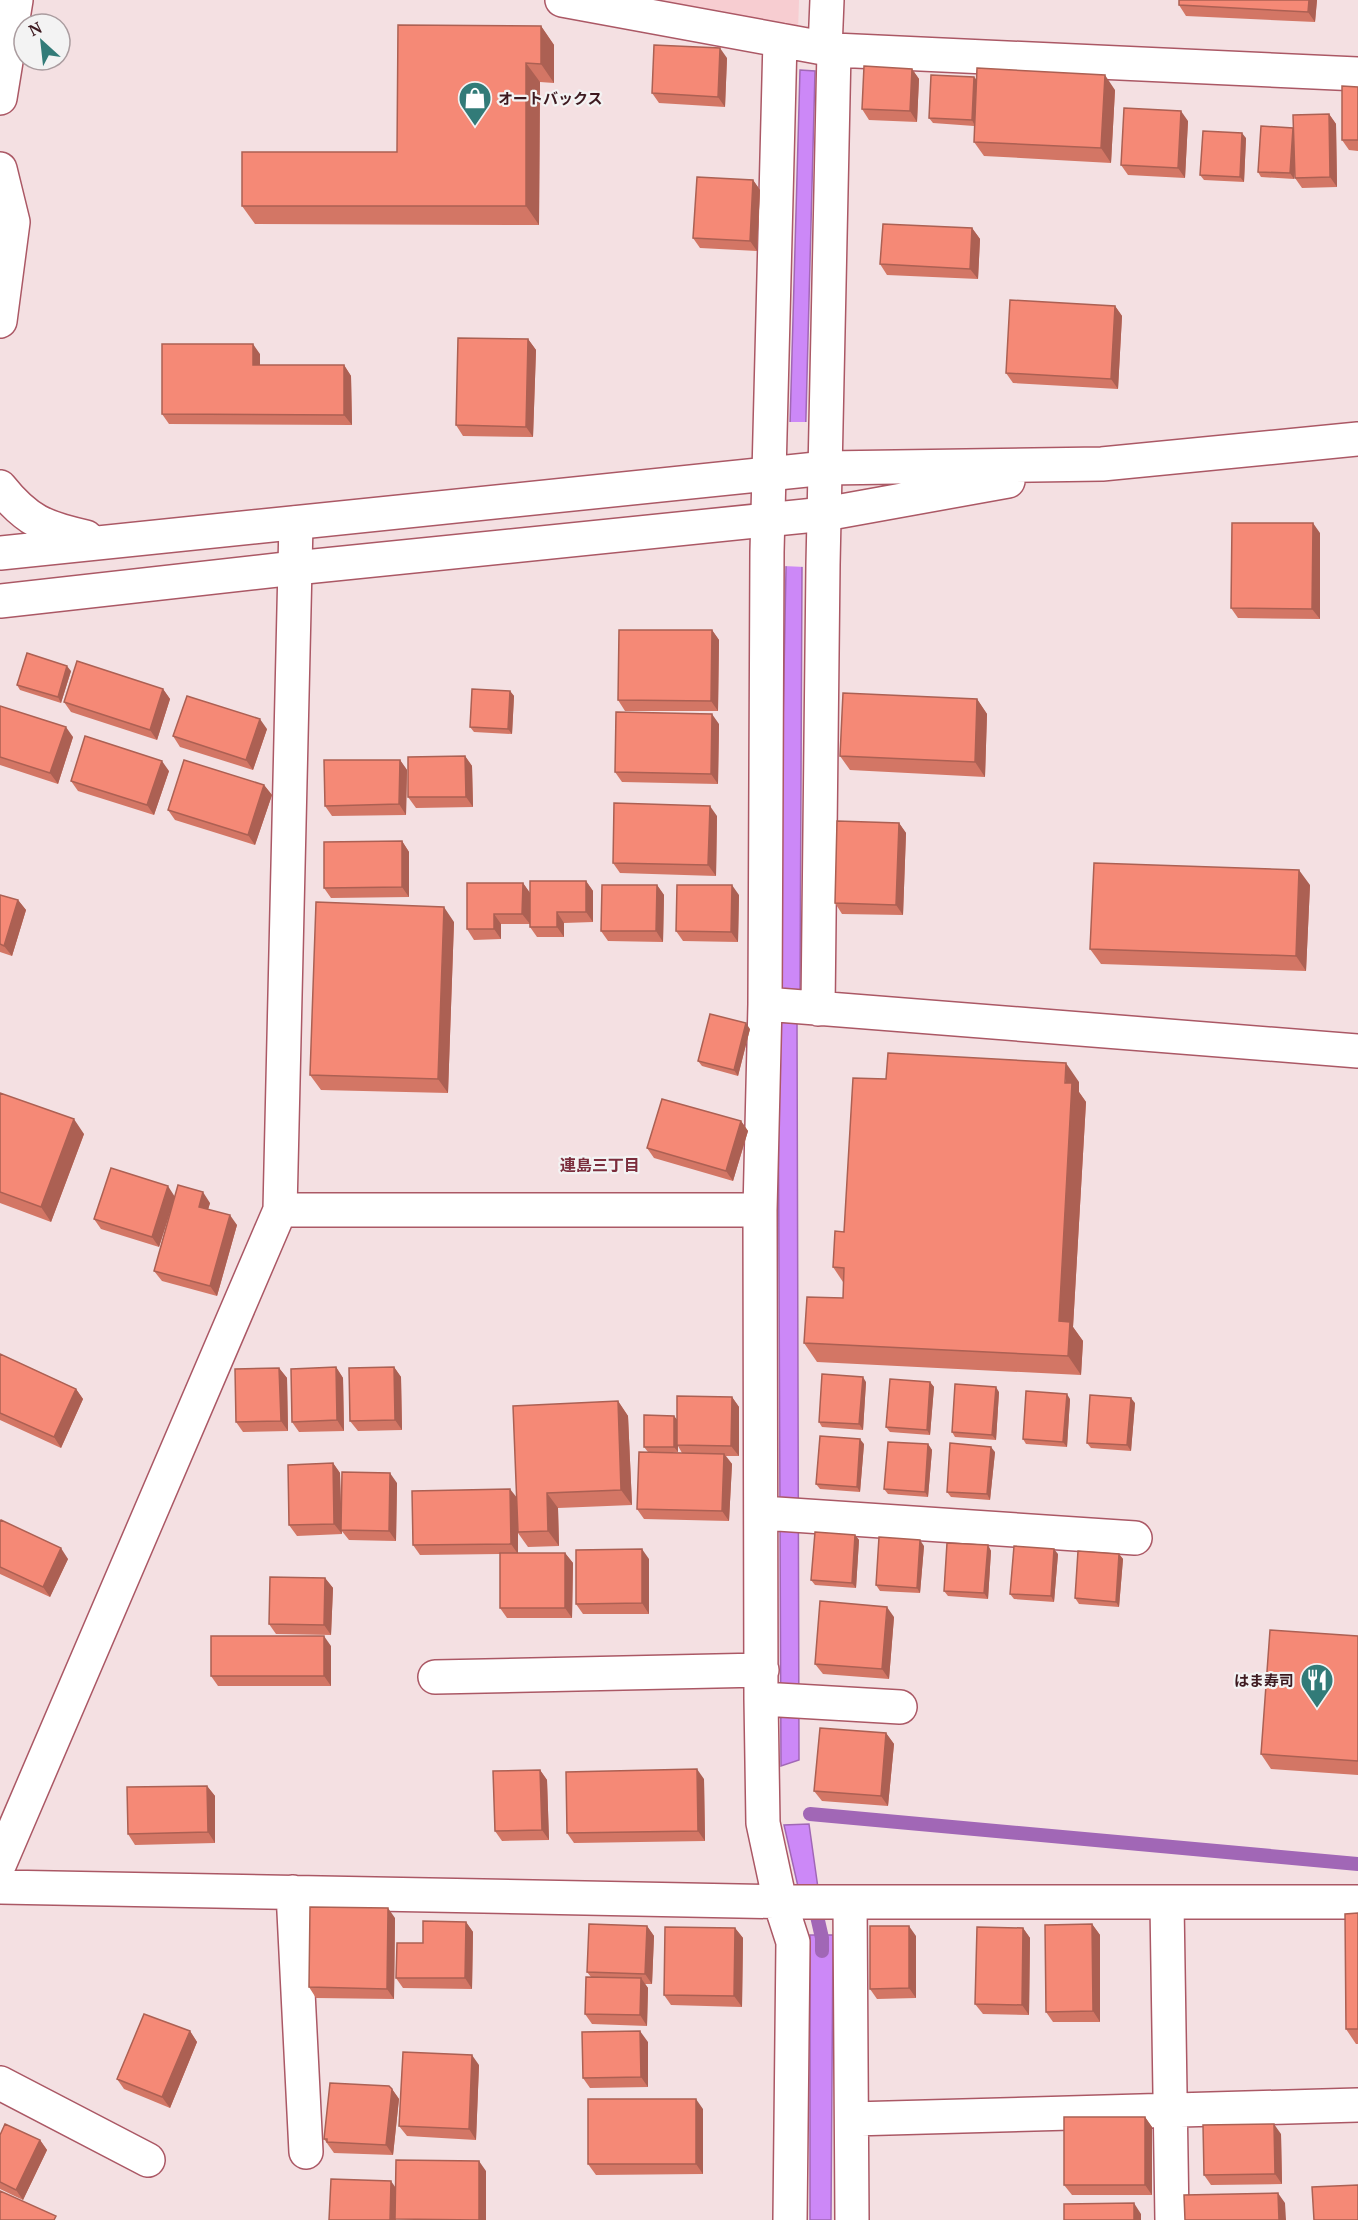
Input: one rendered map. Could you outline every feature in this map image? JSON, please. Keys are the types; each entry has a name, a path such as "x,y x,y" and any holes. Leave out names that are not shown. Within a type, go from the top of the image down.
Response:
{"street":[{"path":"0,98 16,0"},
{"path":"562,0 830,50 1358,74"},
{"path":"827,0 830,50 797,471 765,1004 760,1210 780,1514 776,1693 763,1823 813,1902 852,2119 852,2220"},
{"path":"780,40 797,471 796,517 818,1008"},
{"path":"0,169 13,222 0,321"},
{"path":"0,553 797,471 1101,464 1358,439"},
{"path":"0,601 295,568 796,517 1101,464"},
{"path":"0,487 14,504 45,528 108,542"},
{"path":"0,1863 280,1210 296,523"},
{"path":"765,1004 1358,1051"},
{"path":"280,1210 760,1210"},
{"path":"780,1514 1135,1538"},
{"path":"435,1677 776,1693 900,1707"},
{"path":"0,1887 813,1902 1167,1904 1358,1902"},
{"path":"293,1892 306,2152"},
{"path":"790,2220 793,1942 813,1902"},
{"path":"1167,1904 1172,2220"},
{"path":"0,2084 148,2160"},
{"path":"852,2119 1358,2105"}],"shaded area":[{"path":"625,0 799,0 798,33"},
{"path":"800,70 815,71 802,568 800,990 778,989 786,568"},
{"path":"797,1021 799,1760 781,1766 778,1022"},
{"path":"809,1824 818,1888 799,1891 784,1825"},
{"path":"810,1935 833,1935 831,2220 810,2220"}],"pier":[{"path":"787,422 808,422 805,567 783,566"}],"building":[{"path":"1179,0 1309,0 1308,12 1179,5"},
{"name":"オートバックス","path":"398,25 541,26 541,64 526,63 526,206 242,206 242,152 397,152"},
{"path":"654,45 720,48 718,97 652,93"},
{"path":"864,66 912,69 910,111 862,109"},
{"path":"977,68 1105,75 1101,148 974,142"},
{"path":"931,75 974,77 972,120 929,118"},
{"path":"1342,86 1358,87 1358,140 1342,140"},
{"path":"1124,108 1181,111 1178,168 1121,165"},
{"path":"1329,114 1330,177 1295,178 1293,115"},
{"path":"1261,126 1293,128 1290,173 1258,172"},
{"path":"1203,131 1242,133 1240,177 1200,175"},
{"path":"697,177 753,180 750,241 693,238"},
{"path":"883,224 972,228 970,269 880,264"},
{"path":"1010,300 1115,306 1111,379 1006,373"},
{"path":"458,338 528,339 526,427 456,425"},
{"path":"162,344 253,344 253,365 344,365 344,415 162,414"},
{"path":"1232,523 1313,523 1312,609 1231,608"},
{"path":"619,630 712,630 711,701 618,700"},
{"path":"27,653 67,666 58,697 17,685"},
{"path":"77,661 163,689 150,730 64,702"},
{"path":"472,689 510,691 508,729 470,727"},
{"path":"843,693 977,699 975,762 840,756"},
{"path":"187,696 260,719 246,760 173,736"},
{"path":"0,706 66,727 50,773 0,757"},
{"path":"616,712 712,714 711,774 615,772"},
{"path":"85,736 162,761 147,805 71,781"},
{"path":"465,756 466,797 408,797 408,757"},
{"path":"184,760 264,785 248,835 168,810"},
{"path":"324,760 400,760 399,804 325,806"},
{"path":"614,803 710,806 708,865 613,863"},
{"path":"837,821 899,823 896,905 835,903"},
{"path":"402,841 402,887 324,888 324,842"},
{"path":"1094,863 1299,870 1296,956 1090,949"},
{"path":"530,881 586,881 586,912 557,912 557,927 530,927"},
{"path":"467,883 523,883 522,914 494,914 494,929 467,929"},
{"path":"602,885 657,885 656,931 601,931"},
{"path":"677,885 732,885 731,932 676,931"},
{"path":"0,895 18,900 4,946 0,944"},
{"path":"316,902 444,907 438,1079 310,1075"},
{"path":"710,1014 746,1023 734,1070 698,1061"},
{"path":"888,1053 1066,1063 1065,1083 1072,1083 1059,1321 1070,1322 1068,1356 804,1343 807,1297 843,1298 844,1268 833,1267 835,1231 844,1232 853,1078 886,1079"},
{"path":"0,1093 74,1119 41,1207 0,1192"},
{"path":"662,1099 741,1121 726,1171 647,1148"},
{"path":"111,1168 168,1186 152,1237 94,1219"},
{"path":"178,1185 203,1192 199,1207 230,1215 210,1286 154,1271"},
{"path":"0,1354 76,1389 54,1437 0,1413"},
{"path":"336,1367 337,1420 292,1422 291,1369"},
{"path":"394,1367 395,1420 350,1421 349,1368"},
{"path":"279,1368 281,1421 236,1422 235,1369"},
{"path":"822,1374 863,1377 859,1424 819,1422"},
{"path":"890,1379 930,1382 927,1430 886,1427"},
{"path":"955,1384 996,1387 992,1435 952,1432"},
{"path":"1026,1391 1067,1394 1063,1442 1023,1439"},
{"path":"1090,1395 1131,1398 1127,1445 1087,1443"},
{"path":"677,1396 732,1397 731,1446 677,1445"},
{"path":"618,1401 621,1490 547,1493 548,1531 518,1532 513,1406"},
{"path":"644,1415 674,1416 674,1447 644,1447"},
{"path":"820,1436 860,1439 857,1487 816,1484"},
{"path":"888,1442 928,1444 925,1492 884,1489"},
{"path":"950,1443 991,1447 987,1494 947,1492"},
{"path":"639,1452 724,1454 722,1511 637,1509"},
{"path":"333,1463 334,1524 289,1525 288,1465"},
{"path":"342,1472 390,1473 389,1531 341,1530"},
{"path":"510,1489 511,1544 413,1545 412,1491"},
{"path":"1,1520 61,1548 43,1587 0,1567"},
{"path":"815,1532 855,1535 852,1583 811,1580"},
{"path":"879,1537 920,1540 917,1588 876,1585"},
{"path":"947,1543 988,1545 984,1593 944,1591"},
{"path":"1014,1546 1054,1549 1051,1596 1010,1594"},
{"path":"642,1549 642,1603 576,1604 576,1550"},
{"path":"1078,1551 1119,1554 1116,1602 1075,1598"},
{"path":"500,1553 565,1553 565,1608 500,1608"},
{"path":"270,1577 325,1578 324,1625 269,1624"},
{"path":"820,1601 887,1607 882,1669 815,1664"},
{"name":"はま寿司","path":"1270,1630 1358,1636 1358,1761 1261,1754"},
{"path":"211,1636 324,1636 324,1676 211,1676"},
{"path":"820,1728 886,1733 881,1796 814,1791"},
{"path":"697,1769 698,1831 567,1833 566,1772"},
{"path":"540,1770 542,1830 495,1831 493,1771"},
{"path":"207,1786 208,1832 128,1834 127,1787"},
{"path":"310,1907 388,1908 387,1989 309,1987"},
{"path":"1358,1913 1358,2029 1346,2029 1345,1914"},
{"path":"423,1921 466,1922 465,1978 396,1978 397,1943 423,1943"},
{"path":"589,1924 647,1926 645,1974 587,1972"},
{"path":"1092,1924 1093,2011 1046,2012 1045,1925"},
{"path":"870,1926 909,1926 909,1988 870,1989"},
{"path":"665,1927 735,1928 734,1996 664,1995"},
{"path":"977,1927 1023,1928 1022,2005 975,2004"},
{"path":"586,1977 641,1978 640,2015 585,2014"},
{"path":"144,2014 190,2031 162,2097 117,2079"},
{"path":"640,2031 641,2077 583,2078 582,2032"},
{"path":"403,2052 472,2055 469,2129 399,2126"},
{"path":"330,2083 389,2086 392,2089 386,2145 327,2142 327,2139 324,2139"},
{"path":"588,2099 696,2099 696,2164 588,2164"},
{"path":"1064,2117 1145,2117 1145,2185 1064,2185"},
{"path":"5,2124 40,2140 16,2190 0,2182 0,2135"},
{"path":"1274,2124 1275,2174 1204,2175 1203,2125"},
{"path":"396,2160 479,2161 479,2220 395,2219"},
{"path":"331,2179 391,2181 390,2220 329,2220"},
{"path":"1358,2185 1358,2220 1314,2220 1312,2187"},
{"path":"0,2191 56,2216 54,2220 0,2220"},
{"path":"1278,2193 1279,2220 1185,2220 1184,2195"},
{"path":"1134,2203 1134,2220 1064,2220 1064,2204"}],"waterway":[{"path":"810,1814 1358,1864"},
{"path":"814,1903 822,1938 822,1951"}],"place":[{"name":"オートバックス","path":"475,127"},
{"name":"はま寿司","path":"1317,1709"}],"district":[{"name":"連島三丁目","path":"600,1165"}]}
